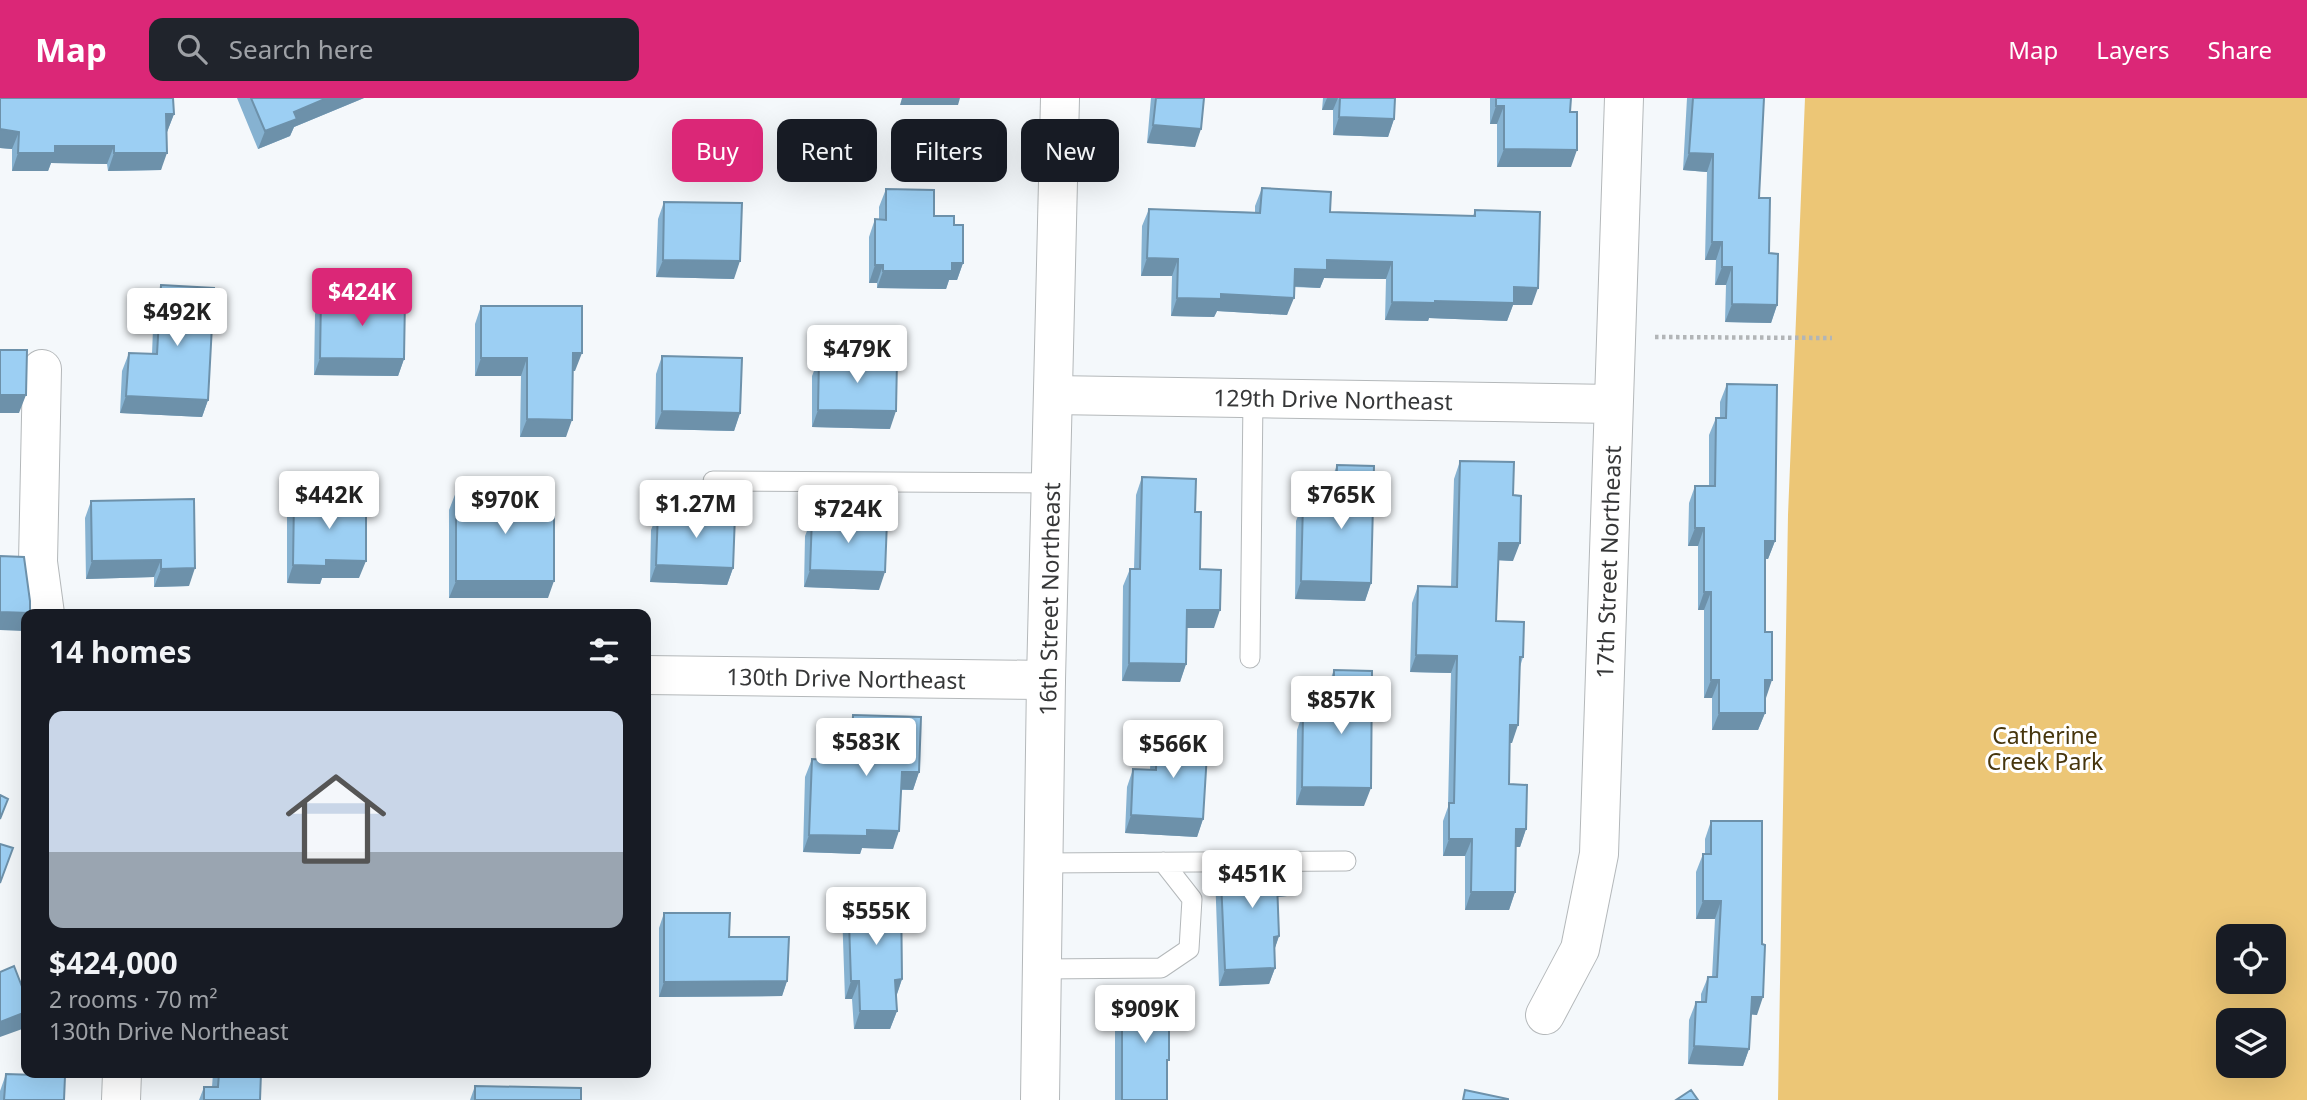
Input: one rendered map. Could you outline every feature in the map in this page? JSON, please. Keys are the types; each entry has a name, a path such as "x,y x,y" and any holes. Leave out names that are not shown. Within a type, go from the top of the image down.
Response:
{"street":[{"name":"16th Street Northeast","path":"1040,1100 1046,680 1060,98"},
{"name":"17th Street Northeast","path":"1545,1015 1580,948 1599,854 1624,98"},
{"path":"42,369 38,562 44,609"},
{"name":"129th Drive Northeast","path":"1053,395 1613,404"},
{"name":"130th Drive Northeast","path":"651,675 1046,680"},
{"path":"121,1100 122,1078"}],"lane":[{"path":"1250,657 1253,398"},
{"path":"713,481 1051,483"},
{"path":"1043,863 1346,861"},
{"path":"1042,969 1161,968 1189,949 1192,899 1163,862"}],"path":[{"path":"1654,337 1832,338"}],"green space":[{"name":"Catherine Creek Park","path":"1805,98 2307,98 2307,1100 1778,1100 1788,515"}],"building":[{"path":"0,98 173,98 174,114 166,114 167,153 114,153 114,146 55,146 55,153 18,153 19,132 0,129"},
{"path":"251,98 327,98 294,112 297,119 265,131"},
{"path":"1156,98 1204,98 1201,129 1153,125"},
{"path":"1340,98 1395,98 1394,119 1339,117"},
{"path":"1496,98 1571,98 1570,112 1577,112 1577,150 1504,149 1504,106 1496,106"},
{"path":"1693,98 1764,98 1759,198 1770,198 1769,253 1778,254 1777,305 1732,304 1732,267 1722,267 1722,242 1712,242 1713,154 1689,153"},
{"path":"1262,188 1331,192 1330,212 1475,216 1475,210 1540,212 1538,288 1514,287 1514,303 1392,302 1392,262 1327,260 1327,270 1295,269 1294,298 1221,294 1221,299 1177,298 1178,259 1147,258 1149,209 1260,213"},
{"path":"886,189 934,190 934,216 954,216 954,225 963,225 963,263 952,263 952,271 883,271 883,265 875,265 875,219 886,220"},
{"path":"664,202 742,203 740,261 663,260"},
{"path":"161,285 214,288 208,400 126,396 129,353 157,354"},
{"path":"321,297 405,298 404,359 320,358"},
{"path":"481,306 582,306 582,353 573,353 572,420 527,419 527,358 481,358"},
{"path":"0,350 27,350 26,395 0,395"},
{"path":"662,356 742,358 740,413 662,411"},
{"path":"819,358 897,360 896,411 818,410"},
{"path":"1727,384 1777,385 1775,541 1765,541 1765,632 1772,632 1772,680 1765,680 1765,713 1719,713 1719,680 1711,680 1711,592 1704,592 1704,528 1695,528 1695,486 1715,486 1716,418 1726,418"},
{"path":"1460,461 1514,462 1513,495 1521,496 1520,543 1499,543 1496,621 1524,622 1518,725 1510,725 1509,784 1527,785 1526,829 1516,829 1515,892 1471,892 1472,839 1449,839 1449,803 1454,803 1457,656 1416,655 1418,586 1457,587"},
{"path":"1337,465 1374,466 1371,583 1301,581 1303,503 1336,504"},
{"path":"1142,477 1196,479 1195,512 1201,512 1200,569 1221,570 1220,610 1187,610 1186,664 1129,663 1130,569 1140,569"},
{"path":"456,492 554,492 554,581 456,581"},
{"path":"194,499 195,568 161,569 161,560 92,561 91,501"},
{"path":"294,499 366,499 366,561 326,560 326,566 293,565"},
{"path":"658,512 735,515 733,568 656,565"},
{"path":"812,518 887,521 885,572 810,570"},
{"path":"0,556 24,557 30,609 21,609 21,613 0,612"},
{"path":"1334,670 1372,671 1371,788 1302,787 1303,713 1333,713"},
{"path":"853,715 921,717 919,772 902,772 899,831 867,830 867,836 809,835 812,759 852,761"},
{"path":"1157,735 1208,737 1203,819 1131,815 1133,769 1156,770"},
{"path":"0,795 8,799 0,819"},
{"path":"1711,821 1762,821 1762,944 1765,945 1763,997 1752,997 1749,1049 1694,1046 1696,1002 1706,1002 1708,977 1717,977 1721,901 1703,901 1703,854 1711,854"},
{"path":"0,844 13,848 0,883"},
{"path":"1220,858 1292,858 1293,881 1277,882 1279,936 1274,937 1275,968 1225,970"},
{"path":"901,891 902,979 895,980 897,1011 860,1011 859,981 851,981 848,892"},
{"path":"664,913 730,913 729,937 789,937 787,981 664,982"},
{"path":"14,966 21,984 21,1014 0,1022 0,972"},
{"path":"1122,992 1169,992 1167,1100 1122,1100"},
{"path":"6,1074 21,1075 21,1078 65,1078 64,1100 4,1100"},
{"path":"219,1078 261,1078 260,1100 204,1100 204,1087 218,1087"},
{"path":"475,1086 581,1088 581,1100 475,1100"},
{"path":"1465,1090 1508,1099 1508,1100 1463,1100"},
{"path":"1691,1090 1698,1100 1676,1100"}]}
